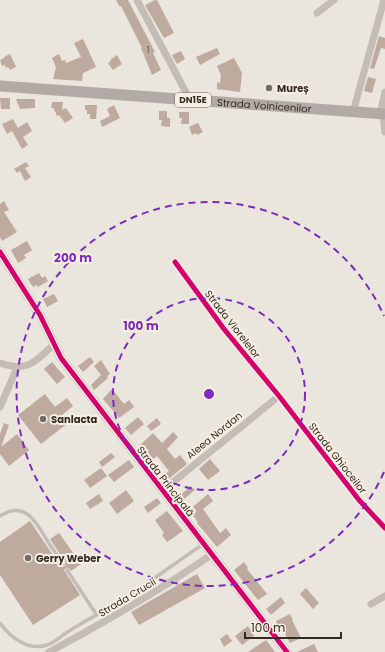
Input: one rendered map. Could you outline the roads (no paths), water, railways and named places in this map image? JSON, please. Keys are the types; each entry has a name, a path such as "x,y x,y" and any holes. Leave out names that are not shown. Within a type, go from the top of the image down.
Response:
{"main road":[{"name":"Strada Voinicenilor","path":"0,86 383,114"}],"street":[{"path":"137,0 190,100"},
{"path":"317,13 334,0"},
{"path":"353,112 384,0"},
{"path":"385,92 383,114 385,132"},
{"name":"Strada Principală","path":"0,252 40,315 61,358 287,652"},
{"name":"Strada Viorelelor","path":"175,262 224,328 279,396"},
{"path":"0,363 17,368 25,366 36,360 54,344"},
{"path":"0,407 17,368"},
{"name":"Aleea Nordan","path":"162,491 279,396"},
{"name":"Strada Ghioceilor","path":"279,396 359,500 385,528"},
{"name":"Strada Crucii","path":"49,652 160,590 211,555"},
{"path":"371,604 385,596"}],"lane":[{"path":"0,516 15,510 24,511 31,516 63,564"},
{"path":"0,623 5,630 18,641 32,647 48,645 96,614 112,608 203,544"},
{"path":"67,570 96,614"}],"place":[{"name":"Mureș","path":"269,88"},
{"name":"Sanlacta","path":"43,419"},
{"name":"Gerry Weber","path":"28,558"}]}
